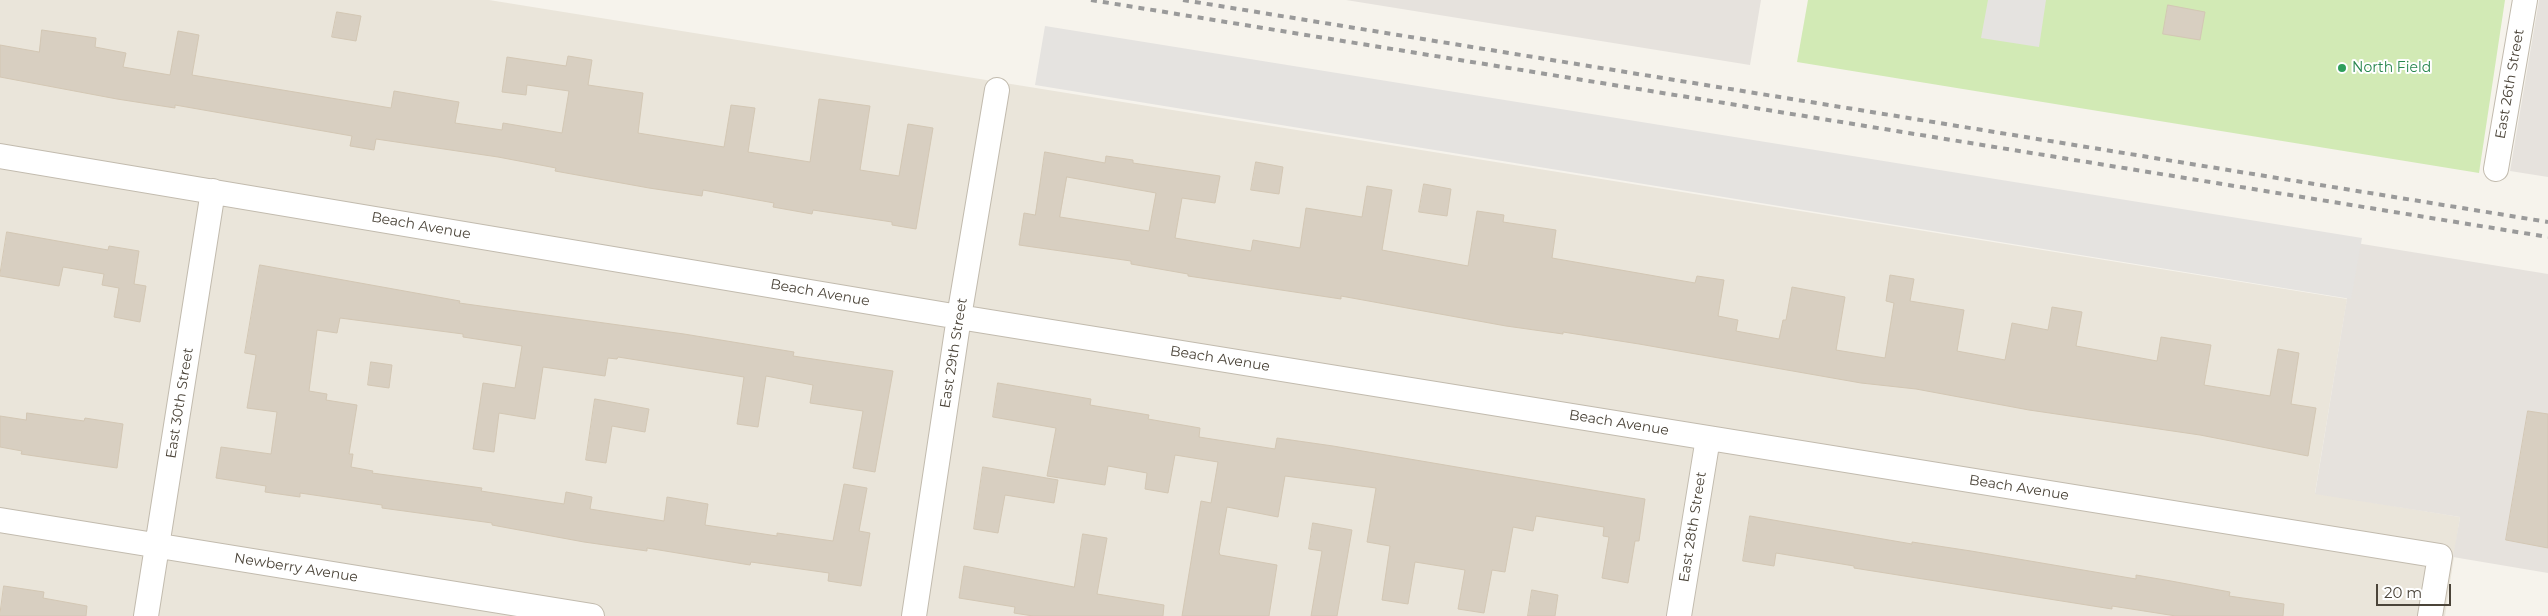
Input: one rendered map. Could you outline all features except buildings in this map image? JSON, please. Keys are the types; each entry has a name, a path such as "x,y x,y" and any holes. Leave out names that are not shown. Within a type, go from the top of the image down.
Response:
{"street":[{"name":"East 26th Street","path":"2496,169 2524,0"},
{"name":"East 29th Street","path":"914,616 960,317 998,90"},
{"name":"Beach Avenue","path":"0,156 960,317 2440,556 2430,616"},
{"name":"East 30th Street","path":"146,616 213,191"},
{"name":"East 28th Street","path":"1679,616 1708,438"},
{"name":"Newberry Avenue","path":"0,520 592,616"}],"shaded area":[{"path":"0,0 489,0 2347,299 2315,493 2460,517 2445,616 0,616"},
{"path":"1346,0 1761,0 1750,65"},
{"path":"1988,0 2046,0 2039,47 1981,38"},
{"path":"2539,0 2548,0 2548,177 2510,171"},
{"path":"1045,26 2362,238 2351,299 1035,85"},
{"path":"2356,243 2548,274 2548,573 2453,557 2460,517 2315,494"}],"green space":[{"path":"1808,0 2505,0 2479,173 1797,62"}],"railway":[{"path":"1091,0 2548,237"},
{"path":"1183,0 2548,222"}],"place":[{"name":"North Field","path":"2342,68"}]}
